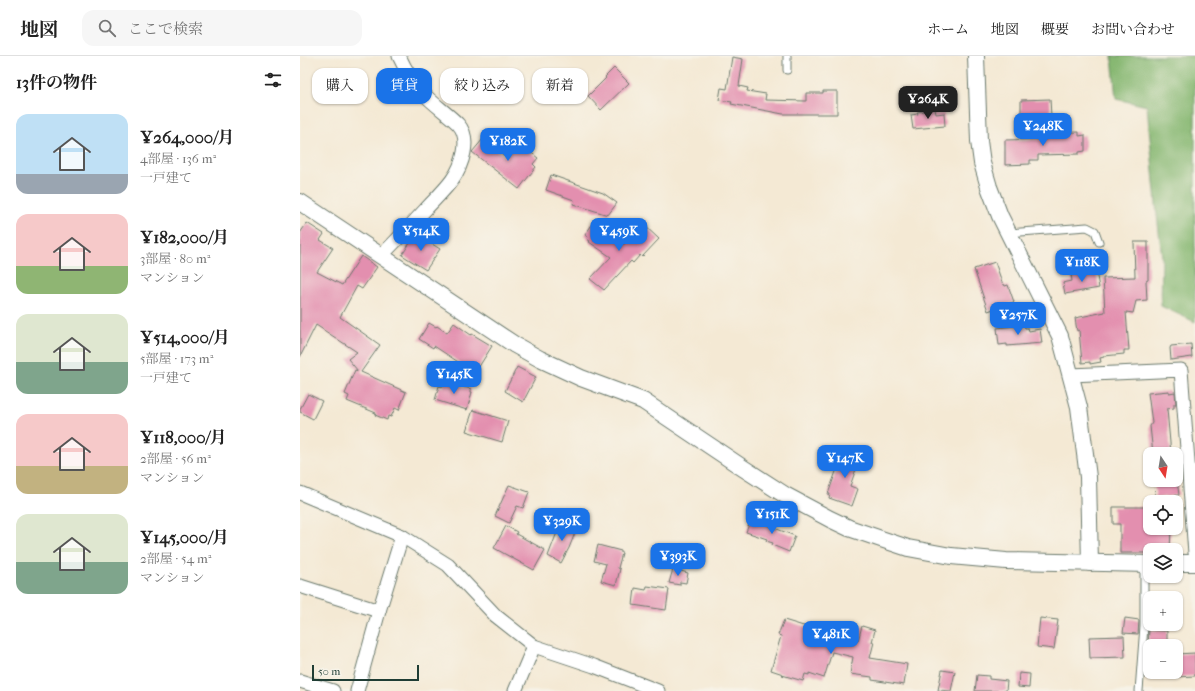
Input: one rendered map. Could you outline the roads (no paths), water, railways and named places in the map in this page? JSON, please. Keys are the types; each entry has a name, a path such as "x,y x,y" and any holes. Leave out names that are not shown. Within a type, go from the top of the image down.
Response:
{"street":[{"path":"381,256 442,193 452,180 459,168 466,142 463,131 458,124 422,92 409,76 399,56"},
{"path":"976,56 979,141 982,163 989,187 1009,233 1060,336 1079,407 1088,477 1090,563"},
{"path":"300,202 515,345 540,359 581,378 643,401 785,496 849,528 908,548 951,556 1006,561 1143,564"},
{"path":"1071,375 1181,370 1195,553"},
{"path":"300,493 402,536 448,565 496,616 534,646 594,666 658,691"},
{"path":"357,691 402,536"},
{"path":"1183,563 1195,563"},
{"path":"300,586 379,611"},
{"path":"515,691 534,646"},
{"path":"300,681 333,691"}],"lane":[{"path":"787,56 787,70"},
{"path":"1009,233 1087,227 1095,231 1099,242"},
{"path":"1138,691 1146,583"}]}
